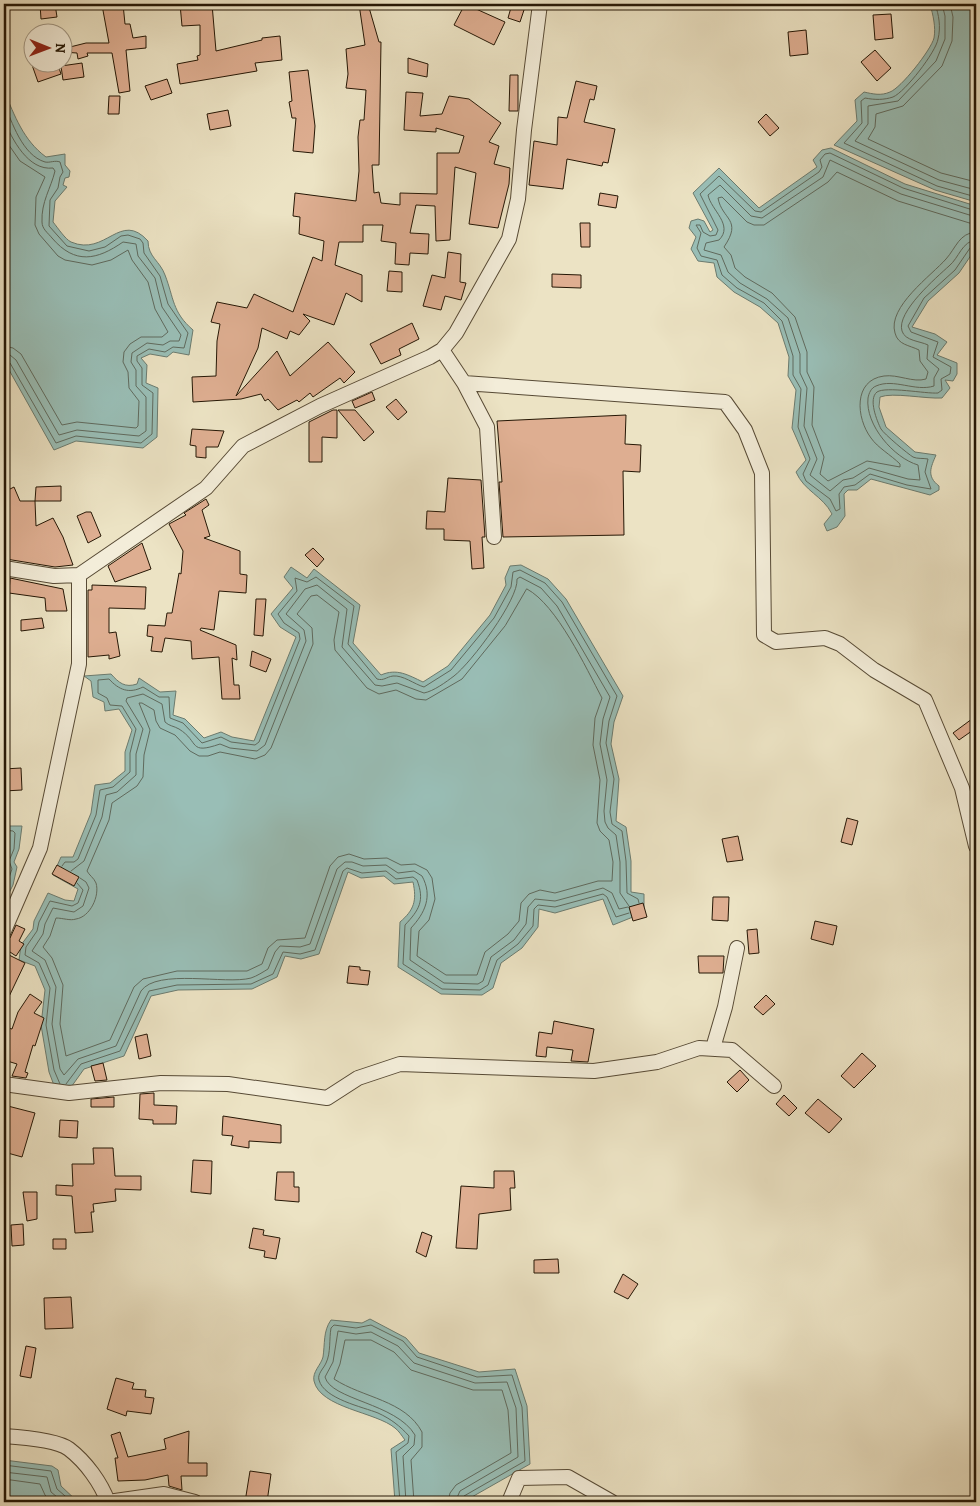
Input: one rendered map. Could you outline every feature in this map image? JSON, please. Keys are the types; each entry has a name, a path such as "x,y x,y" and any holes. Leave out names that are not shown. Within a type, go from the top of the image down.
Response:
{"street":[{"path":"4,568 54,576 79,575 206,488 243,446 320,406 430,358 442,350 456,333 509,239 518,199 524,130 540,4"},
{"path":"442,350 464,383 487,427 494,537"},
{"path":"464,383 725,402 745,430 762,473 764,635 776,642 825,638 840,644 874,670 926,700 962,788 976,846"},
{"path":"4,932 42,838 79,664 79,575"},
{"path":"713,1048 725,1007 737,948"},
{"path":"4,1084 69,1093 161,1083 228,1084 327,1098 358,1078 400,1064 594,1071 657,1062 699,1048 713,1048 732,1050 774,1086"},
{"path":"4,1436 32,1438 68,1448 102,1485 108,1502 164,1494 195,1502"},
{"path":"510,1502 519,1478 568,1477 612,1502"}],"water":[{"path":"930,4 976,4 976,202 935,190 834,145 857,121 855,100 864,92 880,94 895,89 922,59 932,44 935,34"},
{"path":"4,91 20,127 31,143 46,157 65,154 65,165 70,171 69,177 65,178 63,185 67,187 55,201 53,222 71,242 83,245 94,244 129,230 138,233 148,241 152,255 165,275 177,311 193,330 189,355 173,352 167,357 150,354 141,358 147,365 146,383 158,388 157,437 143,448 76,441 54,450 4,361"},
{"path":"831,148 905,184 976,206 976,248 959,273 928,301 912,327 935,334 947,342 937,355 957,363 957,374 953,381 945,380 950,388 942,398 893,395 880,397 879,407 886,427 915,452 936,455 931,467 931,475 932,479 939,486 939,490 930,495 871,479 857,490 848,490 844,494 845,516 837,527 827,531 824,524 832,514 824,503 799,479 796,472 806,460 792,428 796,390 788,376 789,357 778,323 760,307 734,292 717,277 714,263 698,261 691,249 696,237 689,228 691,221 698,219 704,221 710,232 713,230 693,193 719,168 759,208 817,167 813,160 822,150"},
{"path":"521,565 548,579 566,599 623,696 614,722 611,744 619,779 616,821 626,827 631,861 631,892 644,894 644,907 638,915 613,925 603,899 555,913 539,909 538,927 522,948 501,963 493,988 482,995 441,994 398,967 400,922 409,913 413,905 415,895 413,882 394,884 384,876 361,878 348,872 319,954 301,959 285,956 277,977 252,989 178,990 151,996 124,1056 84,1069 69,1090 55,1088 49,1072 41,1025 45,990 35,966 19,960 21,945 33,929 34,921 48,893 65,900 74,901 78,889 53,875 61,857 73,857 91,813 95,785 110,783 125,771 125,752 132,730 119,709 105,711 104,702 93,697 91,681 84,676 111,674 126,685 137,684 139,678 160,692 176,691 173,715 185,719 204,738 221,732 232,737 254,741 296,637 280,627 271,614 293,588 284,577 291,567 307,578 314,569 360,605 353,643 381,675 397,672 423,682 448,666 490,615 506,585 505,578 510,566"},
{"path":"4,826 22,826 19,849 14,862 17,867 13,885 4,903"},
{"path":"370,1319 406,1338 419,1353 479,1372 515,1369 527,1406 530,1464 463,1502 395,1502 391,1449 405,1440 396,1429 386,1422 337,1404 318,1390 314,1381 315,1372 323,1357 325,1333 331,1320 362,1323"},
{"path":"4,1460 52,1466 58,1470 61,1486 78,1502 4,1502"}],"building":[{"path":"40,4 55,4 57,17 41,19"},
{"path":"123,4 125,24 130,24 133,38 146,36 146,48 126,50 130,91 119,93 112,53 87,53 88,56 78,59 77,53 72,53 72,46 86,43 109,43 102,5"},
{"path":"180,4 212,4 216,51 262,40 262,38 280,36 282,60 255,63 257,71 180,84 177,64 198,60 197,56 200,55 200,25 182,26"},
{"path":"359,4 368,4 379,42 381,42 379,165 372,165 374,193 379,192 381,203 400,205 400,193 437,194 437,153 459,153 464,136 436,128 436,132 404,130 406,92 423,93 420,116 442,114 449,96 469,99 501,123 489,142 499,146 494,164 510,168 509,184 498,228 469,224 476,173 455,167 450,240 436,241 435,206 416,205 410,233 429,234 428,254 410,253 409,265 395,264 396,243 381,241 383,225 363,225 363,242 339,242 335,265 362,275 362,302 346,293 334,325 303,314 310,321 299,335 290,331 287,339 262,328 258,348 236,396 277,351 290,376 328,342 355,372 344,383 340,378 313,397 310,393 299,402 297,400 278,410 268,399 265,401 261,394 241,399 193,402 192,377 216,376 217,341 220,324 211,322 217,302 247,308 254,294 293,312 313,257 322,261 324,241 299,234 300,217 293,216 295,193 356,201 359,171 358,137 360,120 364,120 366,90 346,88 348,74 346,49 365,45"},
{"path":"465,4 505,22 494,45 454,25"},
{"path":"512,4 526,4 520,22 508,18"},
{"path":"891,14 893,38 875,40 873,15"},
{"path":"806,30 808,54 790,56 788,32"},
{"path":"875,50 891,68 877,81 861,62"},
{"path":"408,58 428,64 427,77 408,73"},
{"path":"82,63 84,77 63,80 62,72 72,72 72,64"},
{"path":"308,70 315,126 313,153 293,151 296,118 292,118 289,102 292,101 289,72"},
{"path":"34,72 60,72 61,74 38,82"},
{"path":"510,75 518,75 518,111 509,111"},
{"path":"167,79 172,93 151,100 145,86"},
{"path":"576,81 597,86 594,100 590,99 584,122 615,129 608,163 603,162 602,166 567,159 563,189 529,185 534,141 557,145 558,117 567,118"},
{"path":"109,96 120,96 119,114 108,114"},
{"path":"228,110 231,126 210,130 207,114"},
{"path":"766,114 779,128 770,136 758,122"},
{"path":"600,193 618,196 616,208 598,205"},
{"path":"580,223 590,223 590,247 581,247"},
{"path":"448,252 461,254 460,282 466,283 461,300 445,296 441,310 423,306 432,275 445,278"},
{"path":"389,271 402,272 402,292 387,291"},
{"path":"552,274 581,275 581,288 552,287"},
{"path":"412,323 419,339 399,349 401,355 381,364 370,344"},
{"path":"372,392 375,400 355,408 352,401"},
{"path":"396,399 407,412 398,420 386,407"},
{"path":"333,410 337,410 337,438 322,437 322,462 309,462 309,422"},
{"path":"338,410 355,410 374,432 364,441"},
{"path":"626,415 625,444 641,445 640,472 623,471 624,535 503,537 499,482 502,482 497,421"},
{"path":"192,429 224,431 218,447 206,447 206,458 196,457 196,446 190,445"},
{"path":"448,478 481,480 485,537 482,537 484,568 472,569 470,541 444,540 444,529 426,529 427,511 445,512"},
{"path":"61,486 61,501 35,501 36,487"},
{"path":"14,487 20,501 35,501 36,526 53,518 63,537 73,565 55,567 6,559 4,492"},
{"path":"206,499 209,505 202,510 210,536 204,538 240,551 240,574 247,575 246,593 219,591 214,630 201,628 200,630 236,645 237,660 232,658 234,685 239,685 240,699 222,699 219,657 192,659 191,641 165,638 162,652 151,651 153,637 147,636 148,625 165,626 167,613 172,613 179,573 181,574 183,551 169,524 186,515 184,513"},
{"path":"91,512 101,536 88,543 77,516"},
{"path":"142,543 151,569 115,582 108,566"},
{"path":"313,548 324,559 317,567 305,555"},
{"path":"10,578 63,589 67,611 46,611 45,598 9,593"},
{"path":"92,585 146,587 145,609 109,608 109,633 116,632 120,656 109,659 109,655 88,657 88,590 92,590"},
{"path":"256,599 266,599 263,636 254,635"},
{"path":"42,618 44,628 21,631 21,620"},
{"path":"252,651 271,659 266,672 250,666"},
{"path":"976,716 976,728 959,740 953,733"},
{"path":"21,768 22,790 4,791 4,769"},
{"path":"847,818 858,821 852,845 841,842"},
{"path":"738,836 743,860 727,862 722,839"},
{"path":"57,865 79,877 74,886 52,874"},
{"path":"713,897 729,897 728,921 712,920"},
{"path":"643,903 647,917 633,921 629,907"},
{"path":"815,921 837,926 833,945 811,939"},
{"path":"16,925 25,929 19,941 24,944 16,956 4,948 4,940 10,938"},
{"path":"757,929 759,953 749,954 747,930"},
{"path":"9,955 25,963 4,1007 4,966"},
{"path":"698,956 724,956 723,973 699,973"},
{"path":"349,966 360,967 360,970 370,971 368,985 347,983"},
{"path":"30,994 42,1002 34,1013 44,1018 35,1046 33,1045 25,1072 28,1073 26,1078 12,1076 17,1064 4,1060 4,1035 8,1028 12,1029 18,1012"},
{"path":"766,995 775,1004 763,1015 754,1007"},
{"path":"554,1021 594,1029 588,1062 571,1061 573,1050 547,1047 546,1057 536,1056 539,1032 552,1034"},
{"path":"147,1034 151,1056 139,1059 135,1037"},
{"path":"862,1053 876,1066 854,1088 841,1076"},
{"path":"103,1063 107,1080 95,1081 91,1066"},
{"path":"740,1070 749,1080 737,1092 727,1082"},
{"path":"154,1093 154,1105 177,1106 176,1124 153,1124 153,1120 139,1119 140,1094"},
{"path":"784,1095 797,1108 789,1116 776,1104"},
{"path":"114,1097 114,1107 91,1107 91,1099"},
{"path":"818,1099 842,1119 829,1133 805,1113"},
{"path":"4,1105 35,1113 22,1157 4,1152"},
{"path":"223,1116 281,1125 281,1143 249,1141 249,1148 231,1145 233,1136 222,1135"},
{"path":"60,1120 78,1121 77,1138 59,1137"},
{"path":"93,1148 113,1148 115,1176 141,1176 141,1190 115,1189 116,1201 93,1204 94,1212 91,1212 93,1232 75,1233 72,1196 56,1195 56,1185 73,1186 72,1164 94,1164"},
{"path":"193,1160 212,1161 211,1194 191,1192"},
{"path":"494,1171 514,1171 515,1188 510,1188 511,1210 479,1214 477,1249 456,1248 461,1186 494,1188"},
{"path":"277,1172 294,1172 294,1187 299,1187 299,1202 275,1200"},
{"path":"23,1192 37,1192 37,1219 27,1221"},
{"path":"23,1224 24,1245 12,1246 11,1225"},
{"path":"253,1228 264,1230 263,1235 280,1238 276,1259 264,1257 265,1251 249,1248"},
{"path":"422,1232 432,1236 426,1257 416,1252"},
{"path":"53,1239 66,1239 66,1249 53,1249"},
{"path":"558,1259 559,1273 534,1273 534,1260"},
{"path":"623,1274 638,1284 628,1299 614,1292"},
{"path":"71,1297 73,1328 45,1329 44,1298"},
{"path":"26,1346 36,1348 31,1378 20,1376"},
{"path":"116,1378 134,1383 132,1389 146,1390 145,1397 154,1398 151,1414 127,1411 126,1416 107,1409"},
{"path":"189,1431 188,1463 207,1463 207,1476 181,1476 182,1490 169,1486 168,1475 145,1480 118,1481 115,1458 118,1458 111,1435 120,1432 128,1457 166,1449 164,1439"},
{"path":"250,1471 271,1474 267,1502 245,1502"}]}
